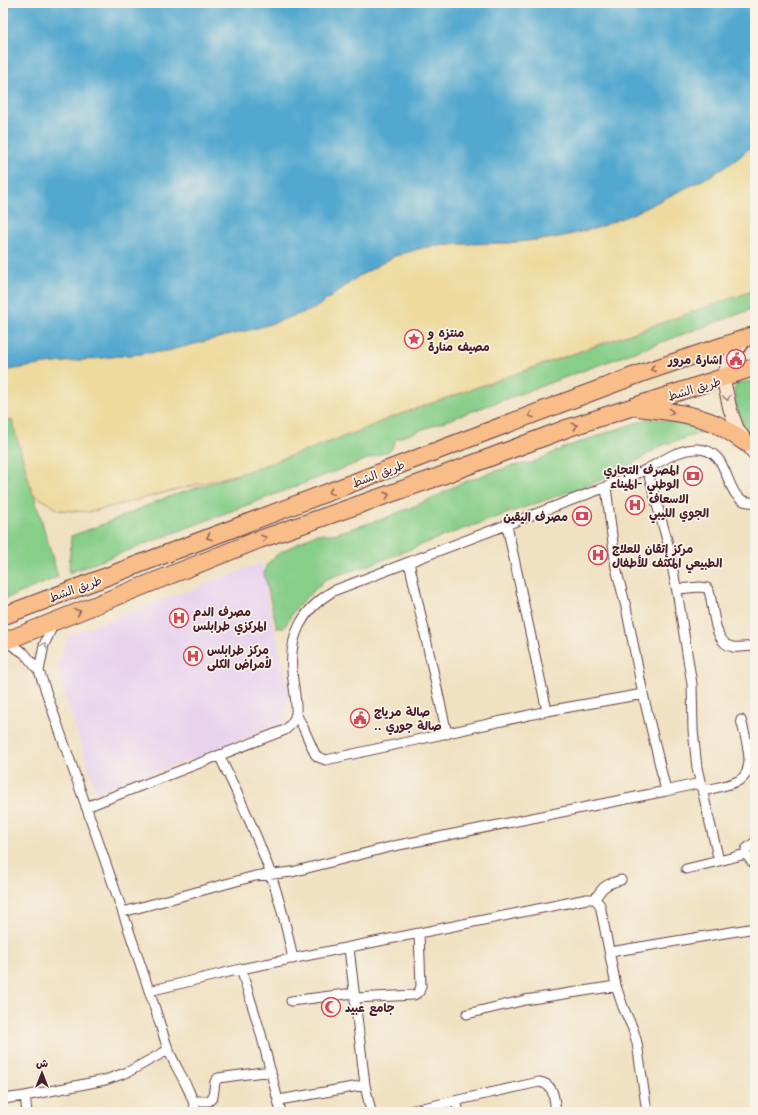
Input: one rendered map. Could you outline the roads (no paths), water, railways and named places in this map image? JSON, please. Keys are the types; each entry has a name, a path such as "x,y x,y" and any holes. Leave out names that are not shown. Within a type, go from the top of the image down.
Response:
{"highway":[{"name":"طريق الشط","path":"3,616 557,405 750,336"},
{"name":"طريق الشط","path":"4,641 258,540 431,480 568,428 723,378 753,371"},
{"path":"632,407 676,413 708,421 718,425 751,449"}],"main road":[{"path":"750,336 730,359 723,378 730,409 737,428 751,449"},
{"path":"703,352 730,359 753,371"}],"street":[{"path":"643,694 547,711 326,760 314,754 296,714 292,671 292,651 296,631 306,614 322,598 333,592 606,487 647,469 667,457 683,451 697,449 709,451 722,462 736,495 744,501 755,502"},
{"path":"647,469 667,540 677,589 692,684 693,730 697,768 719,861"},
{"path":"606,487 616,568 626,607 643,694 666,791"},
{"path":"507,526 547,711"},
{"path":"409,562 447,734"},
{"path":"677,589 700,587 707,588 710,594 718,632 722,640 735,648 755,646"},
{"path":"39,671 44,645 55,621"},
{"path":"4,641 24,653 39,671 123,912 168,1050 193,1101 196,1112"},
{"path":"86,807 285,730 292,723 296,714"},
{"path":"123,912 255,876 292,872 394,846 666,791 740,781 747,774 751,765 751,757 741,720"},
{"path":"219,755 249,818 270,874 289,938 293,959"},
{"path":"755,842 746,849 746,854 752,862 755,862"},
{"path":"686,869 746,854"},
{"path":"595,899 602,888 608,884 621,880"},
{"path":"149,991 241,969 587,899 595,899"},
{"path":"595,899 600,905 616,986 637,1043 647,1112"},
{"path":"610,952 755,928"},
{"path":"291,1001 355,996 414,994 419,992 421,986 419,933"},
{"path":"349,948 365,1085 371,1112"},
{"path":"241,969 261,1034 281,1112"},
{"path":"466,1014 525,1000 616,986"},
{"path":"3,1098 25,1096 105,1080 128,1072 168,1050"},
{"path":"193,1101 209,1101 213,1097 214,1082 218,1078 271,1072"},
{"path":"405,1112 539,1082 548,1084 553,1091 556,1112"},
{"path":"279,1100 365,1085"},
{"path":"25,1096 27,1112"},
{"path":"456,1101 459,1112"}],"water":[{"path":"3,3 755,3 755,143 736,160 710,176 635,213 597,228 555,238 507,243 425,247 395,256 359,276 314,309 261,327 167,351 45,364 3,371"}],"place":[{"name":"منتزه و مصيف منارة","path":"414,339"},
{"name":"اشارة مرور","path":"736,359"},
{"name":"المصرف التجاري الوطني -الميناء","path":"693,476"},
{"name":"الاسعاف الجوي الليبي","path":"635,505"},
{"name":"مصرف اليقين","path":"582,516"},
{"name":"مركز إتقان للعلاج الطبيعي المكثف للأطفال","path":"598,555"},
{"name":"مصرف الدم المركزي طرابلس","path":"179,618"},
{"name":"مركز طرابلس لأمراض الكلى","path":"193,656"},
{"name":"صالة مرياج .. صالة جوري","path":"360,718"},
{"name":"جامع عبيد","path":"331,1007"}]}
